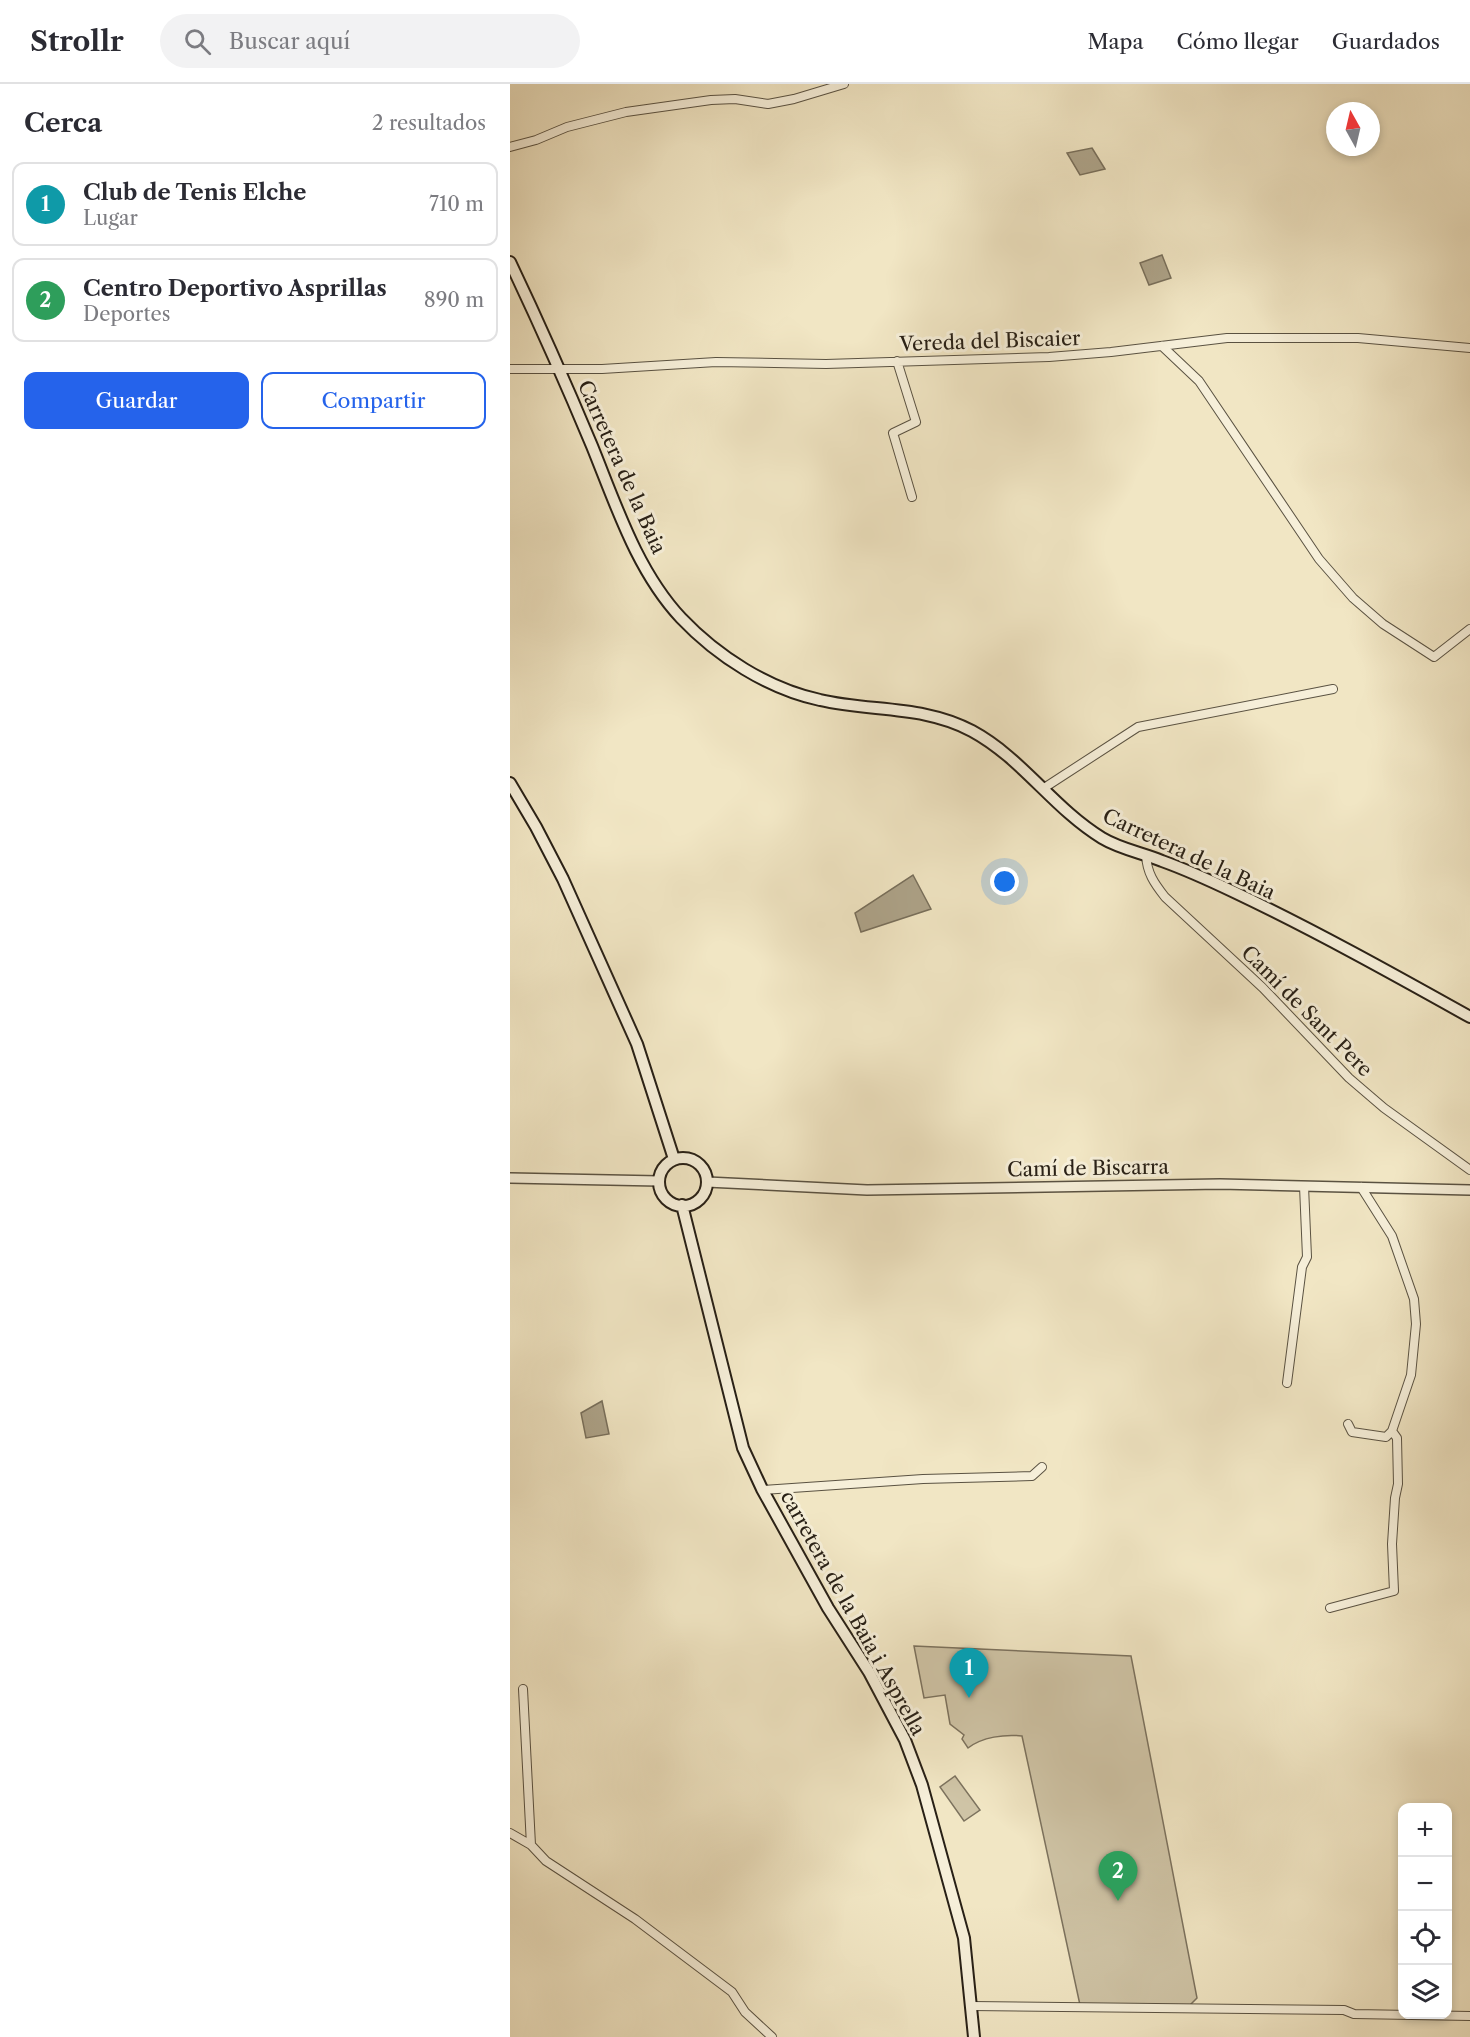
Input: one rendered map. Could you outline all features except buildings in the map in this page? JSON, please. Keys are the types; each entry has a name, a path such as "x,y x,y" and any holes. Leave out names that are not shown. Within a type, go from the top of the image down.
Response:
{"main road":[{"name":"Carretera de la Baia","path":"510,262 559,368 630,538 658,587 680,617 714,649 743,668 781,688 819,700 938,716 971,730 1000,748 1076,820 1104,840 1234,892 1470,1017"},
{"path":"510,783 536,826 563,879 637,1044 674,1160"},
{"path":"682,1158 695,1161 705,1171 707,1182 701,1198 694,1203 682,1205 668,1200 662,1192 659,1181 663,1170 674,1160 682,1158"},
{"name":"carretera de la Baia i Asprella","path":"682,1205 742,1448 828,1608 869,1672 905,1740 925,1794 964,1938 974,2037"}],"street":[{"path":"510,147 575,125 626,112 711,100 735,99 768,104 844,84"},
{"name":"Vereda del Biscaier","path":"510,369 602,369 716,362 826,364 1049,357 1227,338 1315,336 1470,348"},
{"path":"1162,346 1199,381 1319,560 1353,598 1383,624 1434,657 1470,629"},
{"path":"897,361 916,422 893,433 912,497"},
{"path":"1044,788 1138,727 1334,689"},
{"name":"Camí de Sant Pere","path":"1146,855 1147,868 1152,881 1166,897 1263,988 1348,1078 1384,1108 1470,1170"},
{"path":"510,1178 659,1181"},
{"name":"Camí de Biscarra","path":"707,1182 867,1190 1220,1184 1470,1190"},
{"path":"1287,1383 1302,1268 1308,1257 1304,1186"},
{"path":"1348,1424 1352,1431 1386,1437 1392,1431 1411,1375 1416,1324 1414,1299 1392,1236 1361,1187"},
{"path":"1330,1608 1394,1592 1392,1544 1398,1472 1397,1438 1392,1431"},
{"path":"763,1490 923,1479 1032,1476 1042,1467"},
{"path":"523,1689 531,1845"},
{"path":"510,1833 531,1845 546,1861 635,1918 732,1992 745,2012 772,2037"},
{"path":"971,2006 1344,2010 1354,2014 1470,2016"}],"shaded area":[{"path":"1092,148 1105,169 1080,175 1067,153"},
{"path":"1162,255 1171,278 1149,285 1140,263"},
{"path":"913,875 931,909 861,932 855,913"},
{"path":"602,1401 609,1434 586,1438 581,1413"},
{"path":"914,1646 1131,1656 1197,1998 1190,2005 1080,2005 1022,1736 994,1737 968,1748 962,1739 964,1735 950,1724 945,1695 924,1698"},
{"path":"955,1776 980,1810 964,1821 940,1787"}],"place":[{"name":"Club de Tenis Elche","path":"969,1698"},
{"name":"Centro Deportivo Asprillas","path":"1118,1901"}]}
